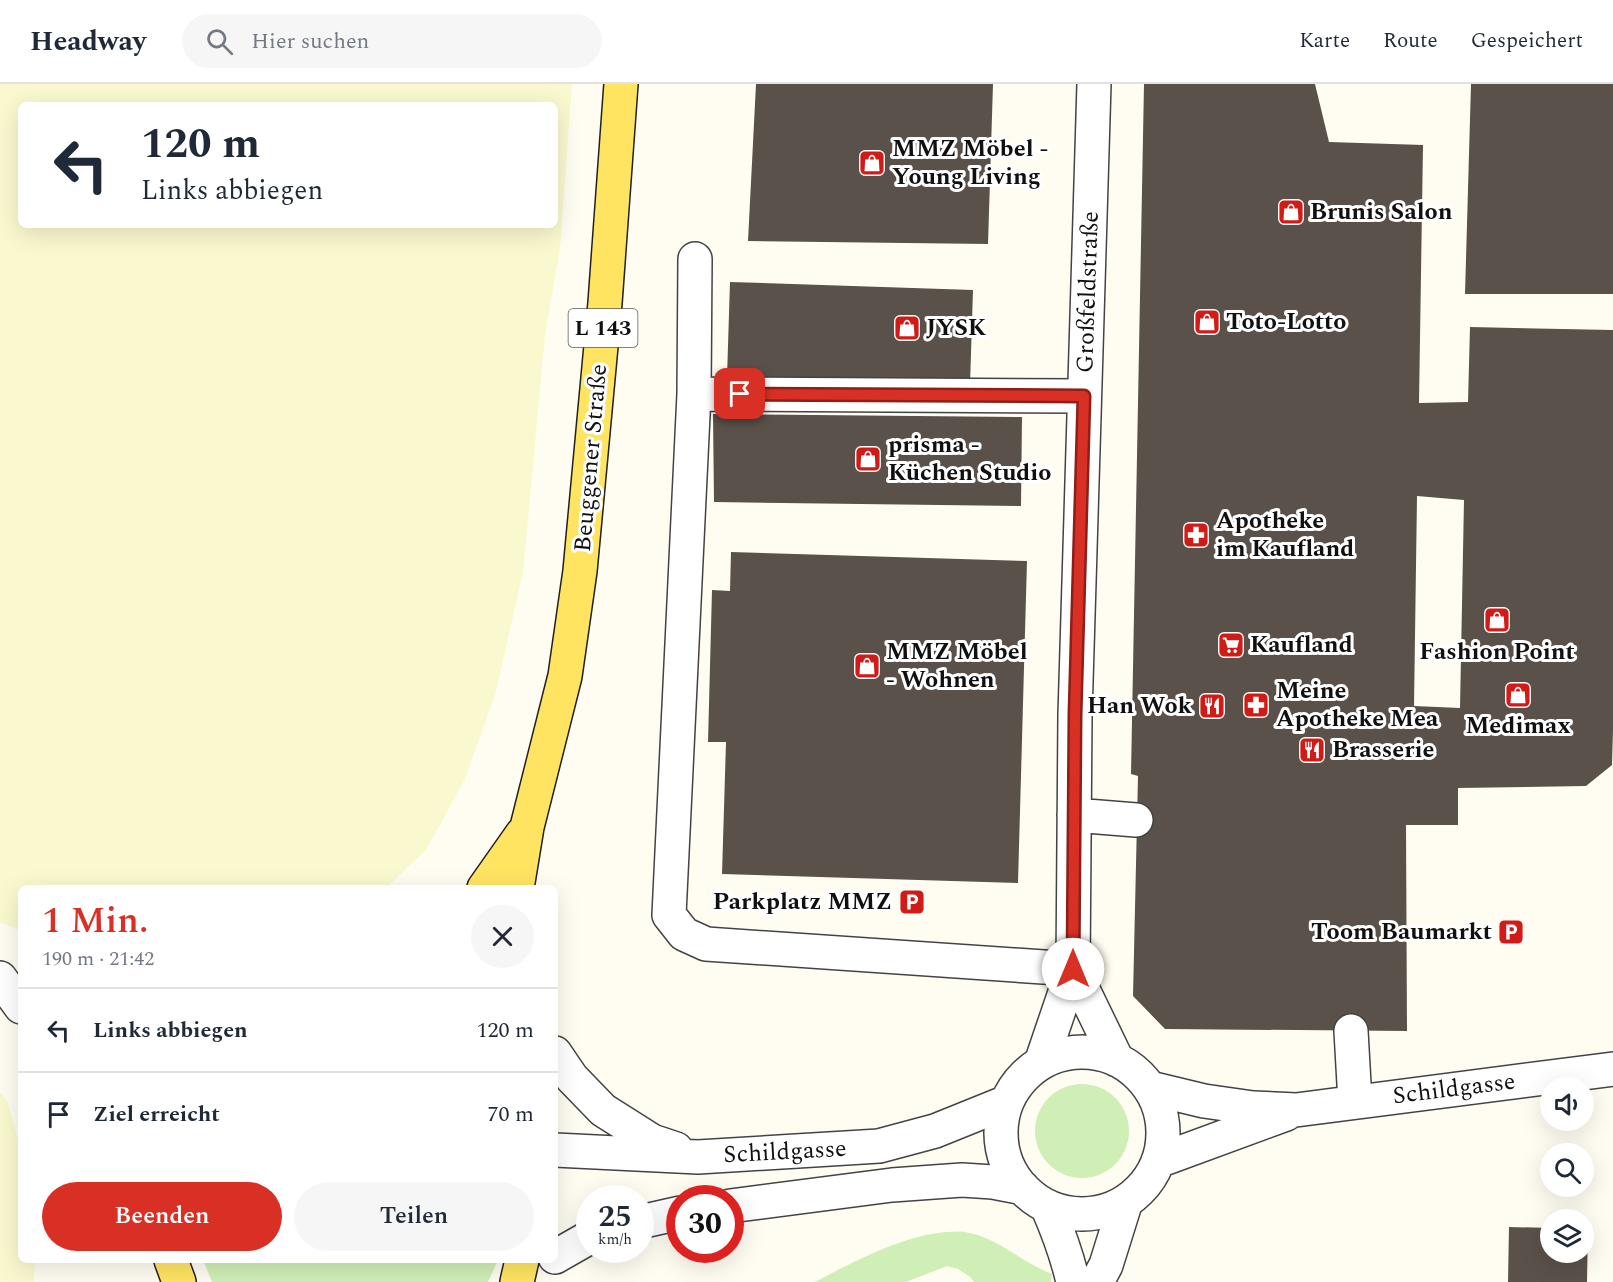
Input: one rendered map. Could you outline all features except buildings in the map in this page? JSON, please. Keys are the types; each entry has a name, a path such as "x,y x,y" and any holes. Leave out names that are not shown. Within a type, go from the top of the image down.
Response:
{"main road":[{"name":"Beuggener Straße","path":"517,885 527,827 565,676 580,571 605,303 621,84"},
{"name":"Beuggener Straße","path":"486,885 527,827"},
{"path":"518,1282 521,1263"}],"street":[{"name":"Großfeldstraße","path":"1041,1064 1073,969 1075,715 1094,84"},
{"path":"694,259 694,394 669,915 684,934 706,944 1073,969"},
{"path":"694,394 1084,396"},
{"path":"1074,815 1136,820"},
{"name":"Großfeldstraße","path":"1073,969 1117,1060"},
{"path":"0,978 18,986"},
{"path":"0,978 18,1003"},
{"path":"1351,1030 1355,1102"},
{"path":"1035,1197 1063,1212 1095,1213 1111,1209 1126,1201 1150,1177 1158,1161 1162,1142 1162,1124 1158,1105 1150,1088 1130,1067 1098,1053 1078,1052 1059,1055 1027,1074 1015,1087 1007,1102 1002,1125 1002,1148 1010,1170 1035,1197 1061,1238 1072,1282"},
{"path":"558,1057 572,1078 603,1110 652,1141 698,1157"},
{"name":"Schildgasse","path":"1150,1088 1204,1101 1253,1108 1296,1110 1613,1069"},
{"name":"Schildgasse","path":"558,1149 698,1157 879,1146 935,1131 1007,1102"},
{"name":"Schildgasse","path":"1158,1161 1296,1110"},
{"name":"Schildgasse","path":"744,1204 892,1185 962,1180 993,1182 1035,1197"},
{"path":"1097,1282 1106,1265 1126,1201"},
{"path":"558,1255 576,1245"},
{"path":"518,1282 546,1263"}],"green space":[{"path":"0,84 572,84 560,248 545,335 523,573 495,695 465,779 426,850 389,885 18,885 18,930 0,922"},
{"path":"1082,1084 1100,1088 1115,1098 1125,1113 1129,1131 1125,1149 1115,1164 1100,1174 1082,1178 1064,1174 1049,1164 1039,1149 1035,1131 1039,1113 1049,1098 1064,1088"},
{"path":"0,1092 7,1100 18,1139 18,1263 35,1263 34,1282 0,1282"},
{"path":"946,1232 965,1232 988,1239 1052,1274 1051,1282 974,1282 958,1269 947,1266 906,1282 815,1282 896,1244 913,1238"},
{"path":"204,1263 497,1263 488,1282 212,1282"}],"place":[{"name":"MMZ Möbel - Young Living","path":"872,163"},
{"name":"Brunis Salon","path":"1291,212"},
{"name":"Toto-Lotto","path":"1207,322"},
{"name":"JYSK","path":"907,328"},
{"name":"prisma - Küchen Studio","path":"868,459"},
{"name":"Apotheke im Kaufland","path":"1196,535"},
{"name":"Fashion Point","path":"1497,620"},
{"name":"Kaufland","path":"1231,645"},
{"name":"MMZ Möbel - Wohnen","path":"867,666"},
{"name":"Medimax","path":"1518,695"},
{"name":"Meine Apotheke Mea","path":"1256,705"},
{"name":"Han Wok","path":"1212,706"},
{"name":"Brasserie","path":"1312,750"},
{"name":"Parkplatz MMZ","path":"912,902"},
{"name":"Toom Baumarkt","path":"1511,932"}],"route":[{"path":"740,394 1084,396 1075,715 1073,969"}]}
